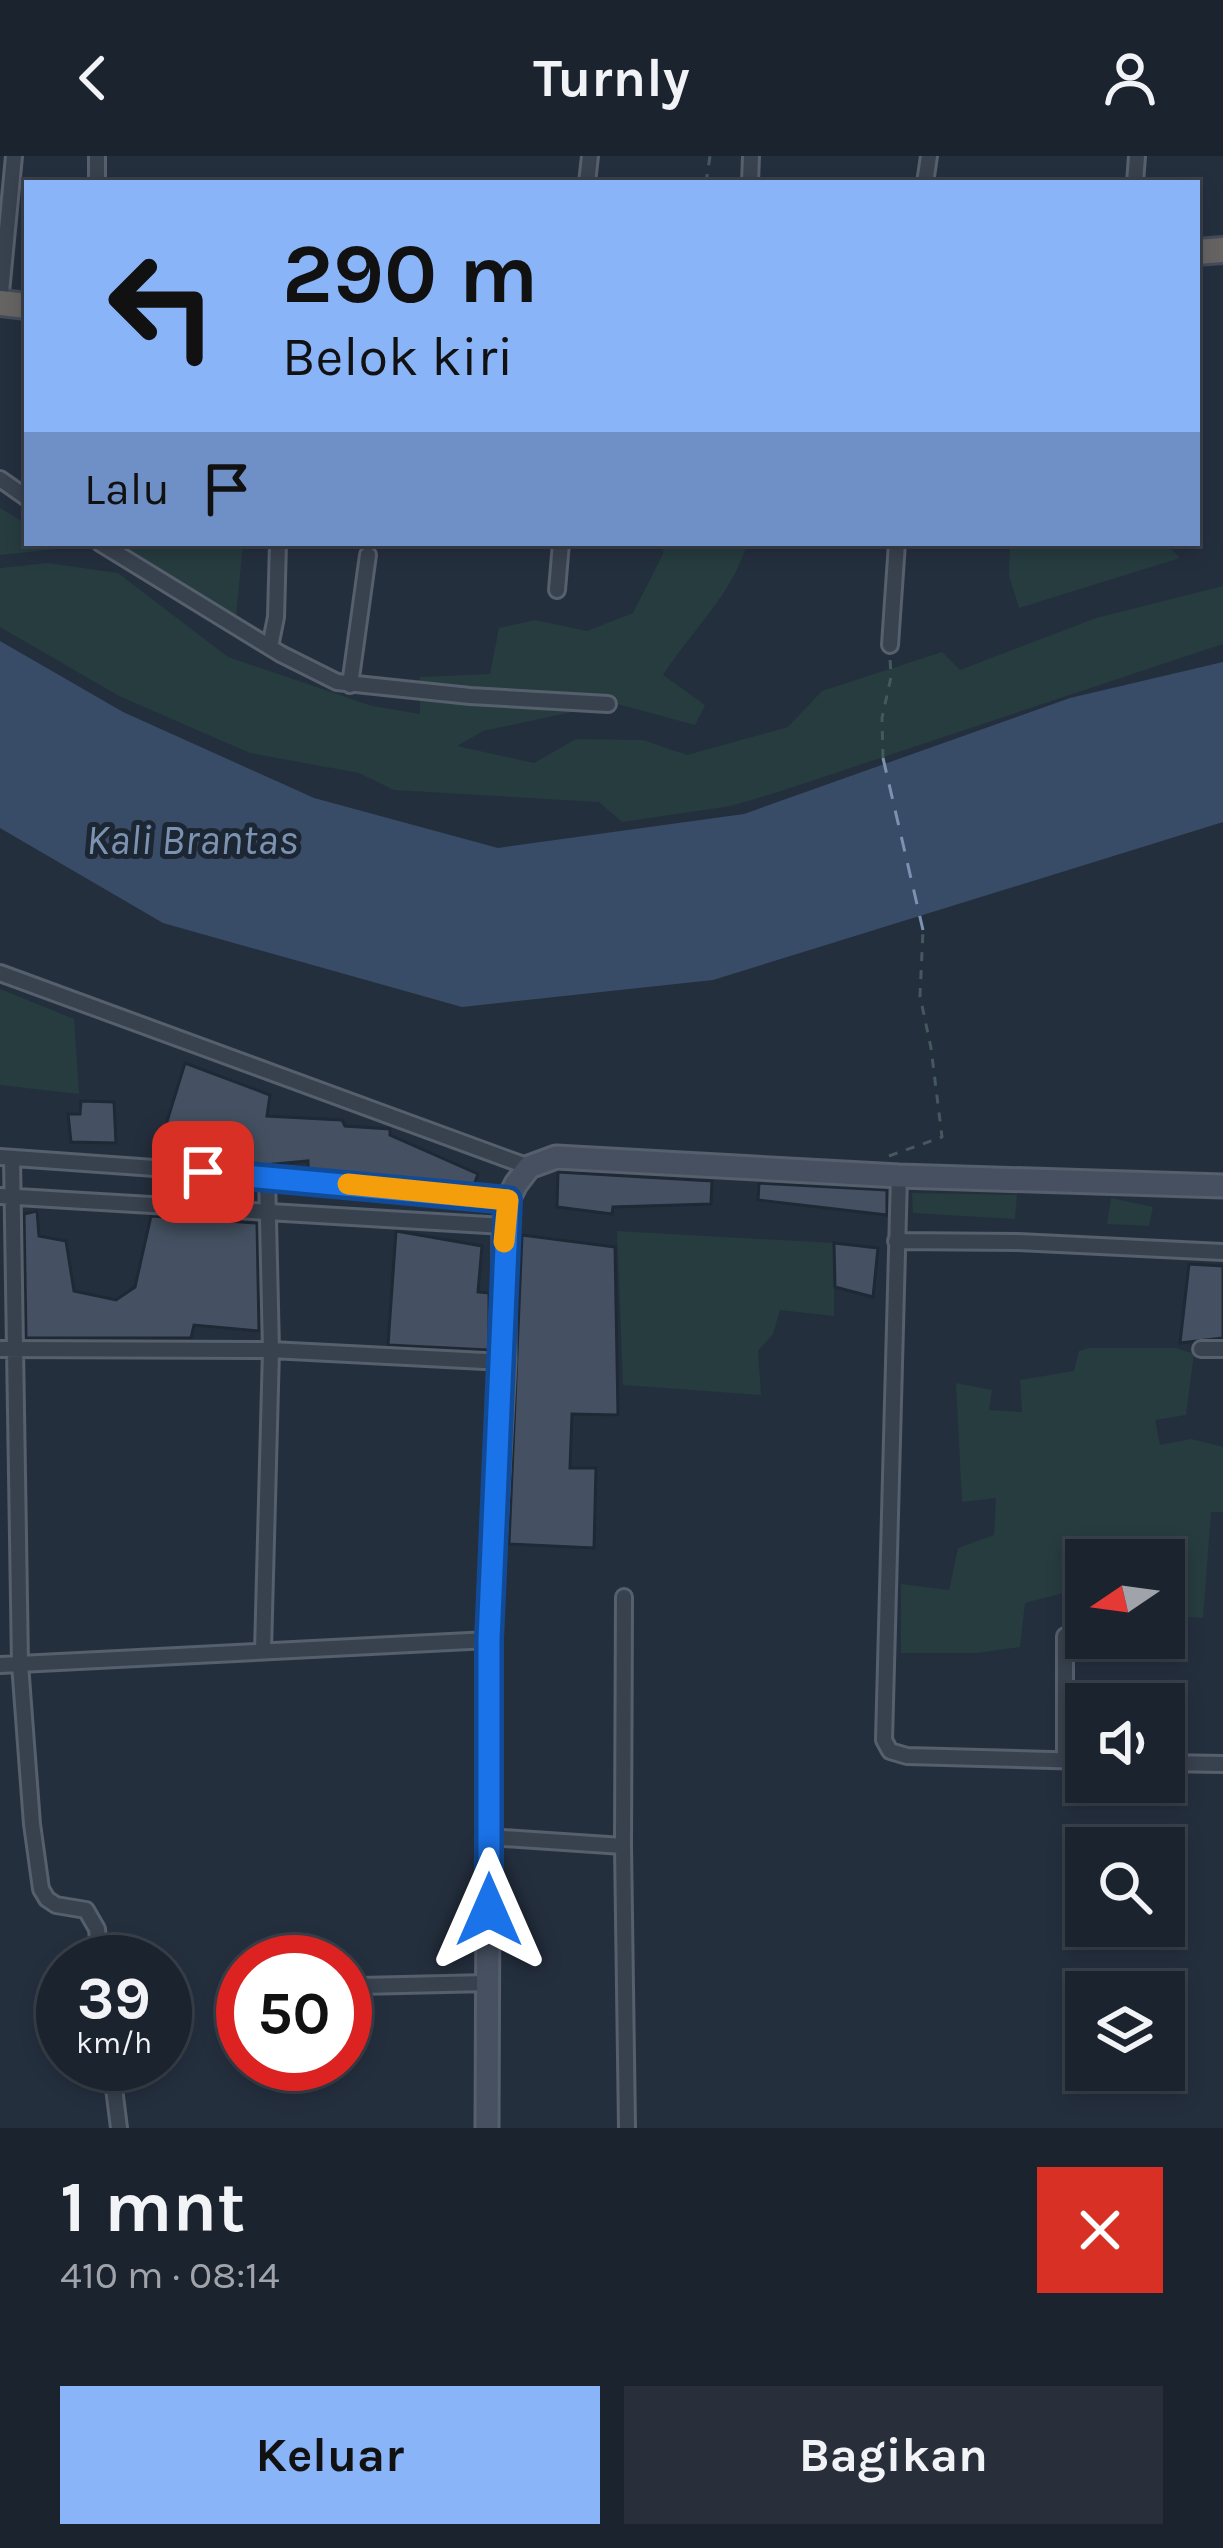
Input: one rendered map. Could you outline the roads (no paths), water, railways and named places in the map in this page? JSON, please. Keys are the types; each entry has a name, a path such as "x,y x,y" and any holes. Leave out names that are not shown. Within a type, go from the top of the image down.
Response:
{"main road":[{"path":"487,2128 489,1640 504,1362 506,1213 529,1167 556,1157 899,1176 1223,1186"}],"street":[{"path":"0,303 14,156"},
{"path":"105,546 270,647 350,685 608,704"},
{"path":"270,647 276,617 278,546"},
{"path":"557,590 561,546"},
{"path":"890,645 897,546"},
{"path":"350,685 368,555"},
{"path":"0,973 529,1167"},
{"path":"98,1935 86,1910 56,1905 41,1889 20,1664 6,1348 6,1158 267,1177 506,1213"},
{"path":"899,1176 884,1741 890,1751 907,1756 1065,1760"},
{"path":"263,1651 271,1350 267,1177"},
{"path":"6,1196 506,1213"},
{"path":"895,1234 1223,1252"},
{"path":"6,1348 271,1350 504,1362"},
{"path":"1201,1349 1223,1349"},
{"path":"624,1597 627,2128"},
{"path":"0,1665 489,1640"},
{"path":"1185,1763 1223,1764"},
{"path":"489,1837 623,1846"},
{"path":"372,1986 488,1983"},
{"path":"115,2091 118,2128"}],"water":[{"name":"Kali Brantas","path":"0,641 123,712 314,798 498,848 744,814 1070,698 1223,662 1223,822 713,980 462,1007 163,923 0,828"}]}
